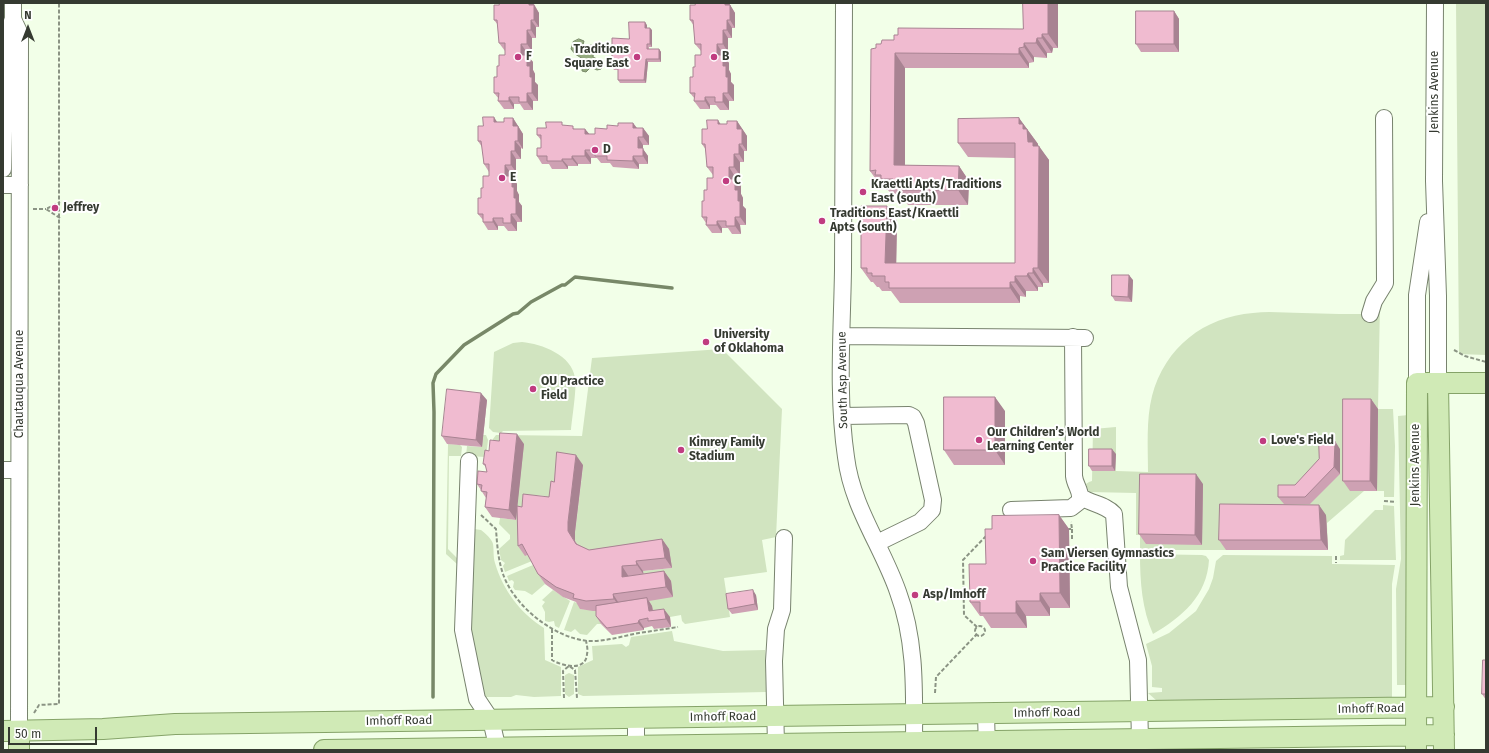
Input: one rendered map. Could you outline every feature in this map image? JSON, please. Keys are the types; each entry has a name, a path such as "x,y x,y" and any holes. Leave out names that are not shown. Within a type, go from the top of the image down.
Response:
{"main road":[{"path":"1417,383 1486,382"},
{"name":"Jenkins Avenue","path":"1416,743 1417,383"},
{"name":"Jenkins Avenue","path":"1438,383 1444,743"},
{"name":"Imhoff Road","path":"14,737 175,724 1444,707"},
{"path":"324,750 776,745 914,747 987,746 1140,740 1444,743"}],"street":[{"name":"Chautauqua Avenue","path":"3,169 6,37 8,19 13,3"},
{"name":"South Asp Avenue","path":"844,3 842,416 846,458 850,480 863,517 893,576 909,627 914,663 914,747"},
{"name":"Jenkins Avenue","path":"1435,3 1434,181 1438,296 1438,383"},
{"name":"Chautauqua Avenue","path":"8,19 20,34 19,470 14,737"},
{"path":"1370,314 1374,301 1385,283 1384,118"},
{"name":"Jenkins Avenue","path":"1417,383 1418,295 1434,181"},
{"path":"3,185 20,185"},
{"path":"842,336 1079,338 1074,476 1076,503"},
{"path":"842,416 909,415 914,417 916,422 933,500 932,510 920,522 876,544"},
{"path":"469,461 463,630 477,699 491,720 498,749"},
{"path":"3,470 19,470"},
{"path":"1011,510 1076,503 1091,503 1109,508 1114,514 1119,587 1138,660 1140,740"},
{"path":"776,745 774,716 774,661 776,628 782,610 784,538"},
{"path":"986,714 987,746"},
{"path":"636,718 636,747"}],"path":[{"path":"34,711 39,705 59,704 59,3"},
{"path":"32,209 46,209 60,202"},
{"path":"46,209 60,218"},
{"path":"1454,350 1465,356 1486,362"},
{"path":"1384,501 1396,502"},
{"path":"468,502 496,529 497,550 506,582 520,602 537,619 560,634 586,641 600,641 678,627"},
{"path":"1072,541 1072,529 1076,503"},
{"path":"1064,529 1072,529"},
{"path":"976,635 982,636 985,632 983,627 977,627 964,615 965,557 989,533"},
{"path":"1336,556 1336,563"},
{"path":"964,578 969,578"},
{"path":"976,635 974,632 977,627"},
{"path":"552,629 552,660 569,666 575,670 577,698"},
{"path":"935,693 936,677 976,635"},
{"path":"564,698 563,670 569,666 576,666 584,662 587,655 586,641"}],"shaded area":[{"path":"1456,3 1486,3 1486,355 1459,354"},
{"path":"579,39 584,41 584,48 591,45 594,46 593,57 603,62 601,69 597,70 591,67 586,72 582,71 583,59 575,54 571,49 573,42"},
{"name":"Love's Field","path":"1380,304 1378,409 1393,409 1395,446 1394,497 1384,497 1384,491 1364,491 1327,523 1328,550 1140,550 1140,535 1136,535 1136,493 1089,492 1086,484 1092,481 1093,429 1116,427 1116,471 1148,472 1149,414 1152,396 1158,379 1166,363 1177,349 1203,328 1218,321 1235,316 1259,312 1375,314"},
{"name":"OU Practice Field","path":"522,342 538,345 555,352 568,363 573,370 575,389 571,430 503,431 501,433 493,432 489,428 494,352 513,343"},
{"name":"Kimrey Family Stadium","path":"722,349 782,409 776,537 762,540 767,572 724,578 730,617 685,624 682,621 681,615 670,617 601,613 601,624 597,624 587,635 580,634 575,629 571,632 564,630 574,602 581,604 580,609 606,611 644,575 643,571 672,568 625,556 578,548 575,541 575,532 583,466 545,506 546,496 531,495 526,556 529,554 532,561 505,572 503,566 505,563 501,560 499,549 510,539 510,535 499,524 500,518 516,520 493,450 493,439 496,435 582,436 592,358"},
{"path":"1409,415 1408,685 1397,685 1396,589 1401,559 1398,416"},
{"path":"483,435 486,435 488,440 486,457 466,456 467,446 481,447"},
{"path":"448,444 460,445 462,447 461,456 449,456 448,549 462,563 458,603 457,564 446,554"},
{"path":"1383,505 1394,506 1396,560 1340,560 1340,556 1344,555 1345,540 1375,510 1383,510"},
{"path":"474,529 481,530 492,542 494,560 498,573 514,600 527,615 544,628 545,660 561,667 561,696 534,697 516,695 511,697 482,697 470,641"},
{"path":"1140,554 1202,555 1206,556 1209,560 1207,573 1198,595 1183,613 1153,634 1146,615 1142,595"},
{"path":"1223,555 1332,556 1332,564 1395,565 1392,584 1392,700 1157,701 1148,693 1162,692 1162,688 1152,687 1152,666 1146,644 1169,633 1196,611 1209,589 1213,578 1216,561"},
{"path":"533,565 545,584 532,595 525,591 515,590 513,587 514,582 512,580 509,581 507,576"},
{"path":"553,590 570,601 559,628 555,626 554,621 545,621 545,612 542,606 545,602 542,600"},
{"path":"672,631 674,641 723,651 765,650 766,692 583,696 578,694 578,667 593,660 592,646 622,644 626,647 629,645 631,637"},
{"path":"569,673 574,675 574,694 569,697 565,694 565,675"}],"building":[{"name":"F","path":"499,3 529,3 529,5 534,5 534,20 531,20 531,30 527,30 527,44 521,44 521,55 527,55 527,66 530,66 530,77 532,77 532,93 527,93 527,102 519,102 519,97 509,97 509,101 498,101 499,93 494,93 494,77 497,77 499,55 505,55 505,43 499,43 497,20 494,20 494,5 499,5"},
{"name":"B","path":"695,3 725,3 725,5 730,5 730,20 727,20 727,30 723,30 723,44 717,44 717,55 723,55 723,66 726,66 726,77 728,77 728,93 723,93 723,102 715,102 715,97 705,97 705,101 694,101 695,93 690,93 690,77 693,77 695,55 701,55 701,44 695,44 693,20 690,20 690,5 695,5"},
{"path":"1023,3 1048,3 1048,34 1042,34 1042,38 1037,38 1036,43 1024,43 1024,47 1019,48 1019,54 895,53 894,165 959,166 958,190 898,190 898,185 894,185 893,179 881,179 881,175 875,175 876,170 870,171 871,49 876,48 876,44 881,44 882,40 894,40 894,35 898,35 898,28 1023,29"},
{"path":"1136,11 1174,11 1174,44 1136,44"},
{"name":"Traditions Square East","path":"629,22 645,22 645,28 650,28 650,44 647,44 647,49 659,49 659,59 646,59 644,80 618,80 618,67 612,67 612,38 629,39"},
{"name":"E","path":"483,117 494,117 494,122 504,122 504,118 513,118 513,126 518,126 518,141 515,141 515,151 511,151 511,165 505,165 505,176 512,176 514,198 516,198 516,214 511,214 511,223 503,223 503,218 493,218 493,222 483,222 483,214 478,214 478,198 481,198 483,176 489,176 489,164 484,164 481,141 478,141 478,126 483,126"},
{"path":"1019,118 1019,124 1023,124 1023,129 1027,129 1028,142 1033,142 1033,146 1039,146 1038,268 1033,268 1033,273 1028,273 1027,276 1015,276 1015,282 1010,282 1010,288 889,288 889,282 885,282 885,276 872,276 872,273 867,273 867,268 861,268 861,206 887,206 885,263 1015,263 1015,143 958,143 958,119"},
{"name":"C","path":"707,120 718,120 718,124 727,124 727,121 737,121 737,129 742,129 742,144 739,144 739,154 734,154 734,167 729,167 729,179 735,179 735,190 738,190 738,201 740,201 740,217 735,217 735,226 726,226 726,221 717,221 717,225 706,225 707,217 702,217 702,201 704,201 704,190 707,190 707,178 713,178 713,167 707,167 705,144 702,144 702,129 707,129"},
{"name":"D","path":"546,122 562,122 562,125 573,126 573,129 585,129 585,134 595,134 595,128 607,129 607,125 618,126 618,123 633,123 633,128 643,128 643,137 638,137 638,148 643,148 643,156 633,156 633,161 607,160 607,156 595,156 595,150 585,150 585,156 572,156 572,159 562,159 562,161 547,161 547,156 537,156 537,148 541,148 541,135 537,135 537,128 546,128"},
{"path":"1112,275 1129,275 1128,297 1112,296"},
{"path":"447,389 481,393 476,440 442,436"},
{"path":"944,397 995,397 995,450 944,450"},
{"path":"1343,399 1371,399 1370,481 1343,481"},
{"path":"500,433 517,434 509,510 485,507 487,492 481,491 482,485 477,484 478,471 487,472 485,464 483,464 485,450 489,451 490,440 499,441"},
{"path":"1319,441 1335,441 1334,467 1305,497 1278,497 1278,485 1295,485 1319,459"},
{"path":"1089,449 1112,449 1112,466 1089,466"},
{"path":"557,452 576,455 568,531 576,544 589,550 662,539 665,558 636,561 637,565 622,566 622,577 664,571 666,587 613,594 614,599 586,601 573,598 574,594 556,587 538,574 522,544 518,546 517,506 522,507 523,494 549,497 551,481 554,482"},
{"path":"1140,474 1196,474 1195,535 1139,534"},
{"path":"1220,504 1319,505 1321,540 1219,540"},
{"name":"Sam Viersen Gymnastics Practice Facility","path":"1059,515 1060,593 1040,593 1040,601 1016,601 1016,613 980,613 980,602 970,602 969,564 986,564 985,529 992,529 992,516"},
{"path":"753,590 755,604 728,609 726,594"},
{"path":"647,598 649,611 664,609 666,619 648,621 648,618 639,620 638,623 607,628 596,616 596,606"},
{"path":"1483,660 1486,660 1486,694 1482,694"}],"waterway":[{"path":"433,697 433,383 436,374 464,345 513,314 518,313 531,302 562,285 565,285 575,277 672,288"}],"place":[{"name":"F","path":"518,57"},
{"name":"Traditions Square East","path":"637,57"},
{"name":"B","path":"714,57"},
{"name":"D","path":"595,150"},
{"name":"E","path":"502,178"},
{"name":"C","path":"726,181"},
{"name":"Kraettli Apts/Traditions East (south)","path":"863,192"},
{"name":"Jeffrey","path":"55,208"},
{"name":"Traditions East/Kraettli Apts (south)","path":"822,221"},
{"name":"University of Oklahoma","path":"706,342"},
{"name":"OU Practice Field","path":"533,389"},
{"name":"Our Children’s World Learning Center","path":"979,440"},
{"name":"Love's Field","path":"1263,441"},
{"name":"Kimrey Family Stadium","path":"681,450"},
{"name":"Sam Viersen Gymnastics Practice Facility","path":"1033,561"},
{"name":"Asp/Imhoff","path":"915,595"}]}
